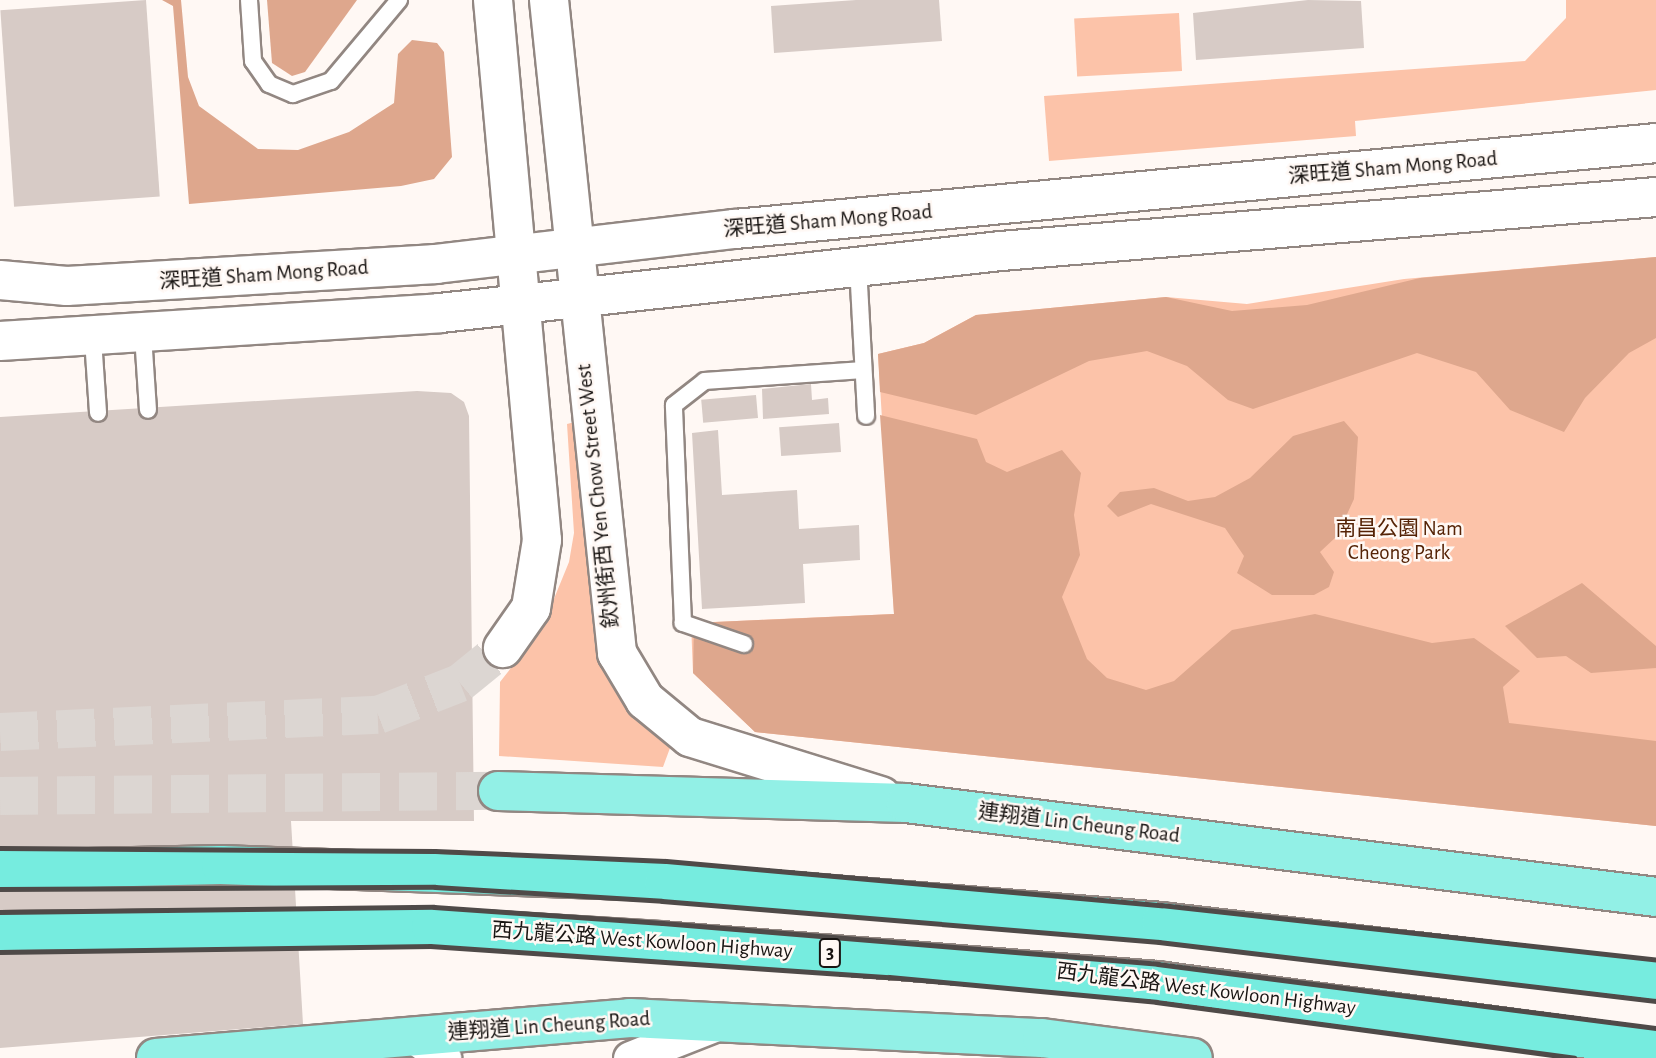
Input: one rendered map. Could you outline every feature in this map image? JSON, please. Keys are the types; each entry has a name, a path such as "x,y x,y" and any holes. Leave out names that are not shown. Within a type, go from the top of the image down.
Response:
{"highway":[{"name":"連翔道 Lin Cheung Road","path":"498,791 906,803 1650,894"},
{"path":"0,870 221,865 664,881 1161,922 1656,980"},
{"name":"西九龍公路 West Kowloon Highway","path":"0,931 431,927 661,941 1157,981 1656,1048"},
{"name":"連翔道 Lin Cheung Road","path":"156,1058 429,1047 605,1018 1042,1038 1193,1058"}],"street":[{"path":"493,0 512,254 540,499 537,584 525,618 503,648"},
{"name":"欽州街西 Yen Chow Street West","path":"549,0 570,246 611,636 633,684 671,724 710,746 906,803"},
{"name":"深旺道 Sham Mong Road","path":"0,280 67,286 250,278 1656,143"},
{"path":"0,341 93,339 517,303 858,266 1656,197"},
{"path":"630,1058 722,1022"}],"lane":[{"path":"249,0 254,61 270,84 293,94 331,81 399,0"},
{"path":"858,266 866,416"},
{"path":"143,335 148,410"},
{"path":"93,339 98,414"},
{"path":"744,645 688,629 681,615 674,405 705,381 863,370"}],"green space":[{"path":"1566,0 1656,0 1656,90 1355,121 1356,136 1049,161 1044,96 1525,61 1566,18"},
{"path":"1179,13 1182,71 1077,76 1074,18"},
{"name":"南昌公園 Nam Cheong Park","path":"1656,257 1656,826 755,732 693,673 691,623 894,614 878,354 924,343 976,315 1166,297 1247,304 1404,279"},
{"path":"575,422 595,645 628,708 670,748 663,767 499,756 500,682 542,628 569,562 574,533 567,424"}],"shaded area":[{"path":"162,0 181,0 188,77 199,106 258,149 298,150 349,132 394,103 398,54 412,40 437,43 444,52 452,157 434,179 401,186 189,204 173,6"},
{"path":"267,0 357,0 305,72 292,76 272,63"},
{"path":"1656,257 1656,338 1629,353 1585,398 1564,432 1510,410 1476,372 1417,353 1253,409 1228,400 1187,366 1147,351 1089,361 976,415 880,392 878,354 924,343 976,315 1166,297 1232,311 1307,305 1420,278"},
{"path":"880,415 977,439 986,462 1007,472 1062,450 1081,473 1074,515 1080,555 1062,597 1087,659 1107,678 1146,690 1174,681 1232,630 1315,614 1432,643 1474,638 1520,671 1503,687 1509,723 1656,741 1656,826 755,732 693,673 694,623 894,614"},
{"path":"1344,421 1358,437 1354,499 1337,536 1320,552 1334,572 1329,587 1314,595 1272,595 1237,573 1244,556 1225,528 1151,504 1118,517 1107,506 1120,492 1154,488 1188,501 1215,497 1250,478 1293,436"},
{"path":"1582,583 1656,646 1656,668 1591,673 1566,656 1537,658 1505,626"}],"building":[{"path":"146,0 160,197 14,207 0,10"},
{"path":"856,0 939,0 942,41 774,53 771,6"},
{"path":"1308,0 1361,1 1364,48 1196,60 1193,13"},
{"path":"811,384 812,400 828,398 829,414 763,419 762,389"},
{"path":"417,391 451,393 464,402 469,416 474,821 291,821 303,1024 0,1048 0,417"},
{"path":"756,395 758,418 703,423 701,400"},
{"path":"839,423 841,452 781,456 779,427"},
{"path":"718,430 722,495 797,490 799,529 859,525 860,560 803,564 805,603 702,609 692,433"}],"tunnel":[{"path":"0,732 378,715 460,683 503,648"},
{"path":"0,796 498,791"}],"railway":[{"path":"0,848 435,851 666,861 1161,905 1656,960"},
{"path":"0,889 435,887 662,901 1159,942 1656,1001"},
{"path":"0,912 434,907 1158,964 1656,1028"},
{"path":"0,952 430,946 889,977 1156,1002 1574,1058"}]}
